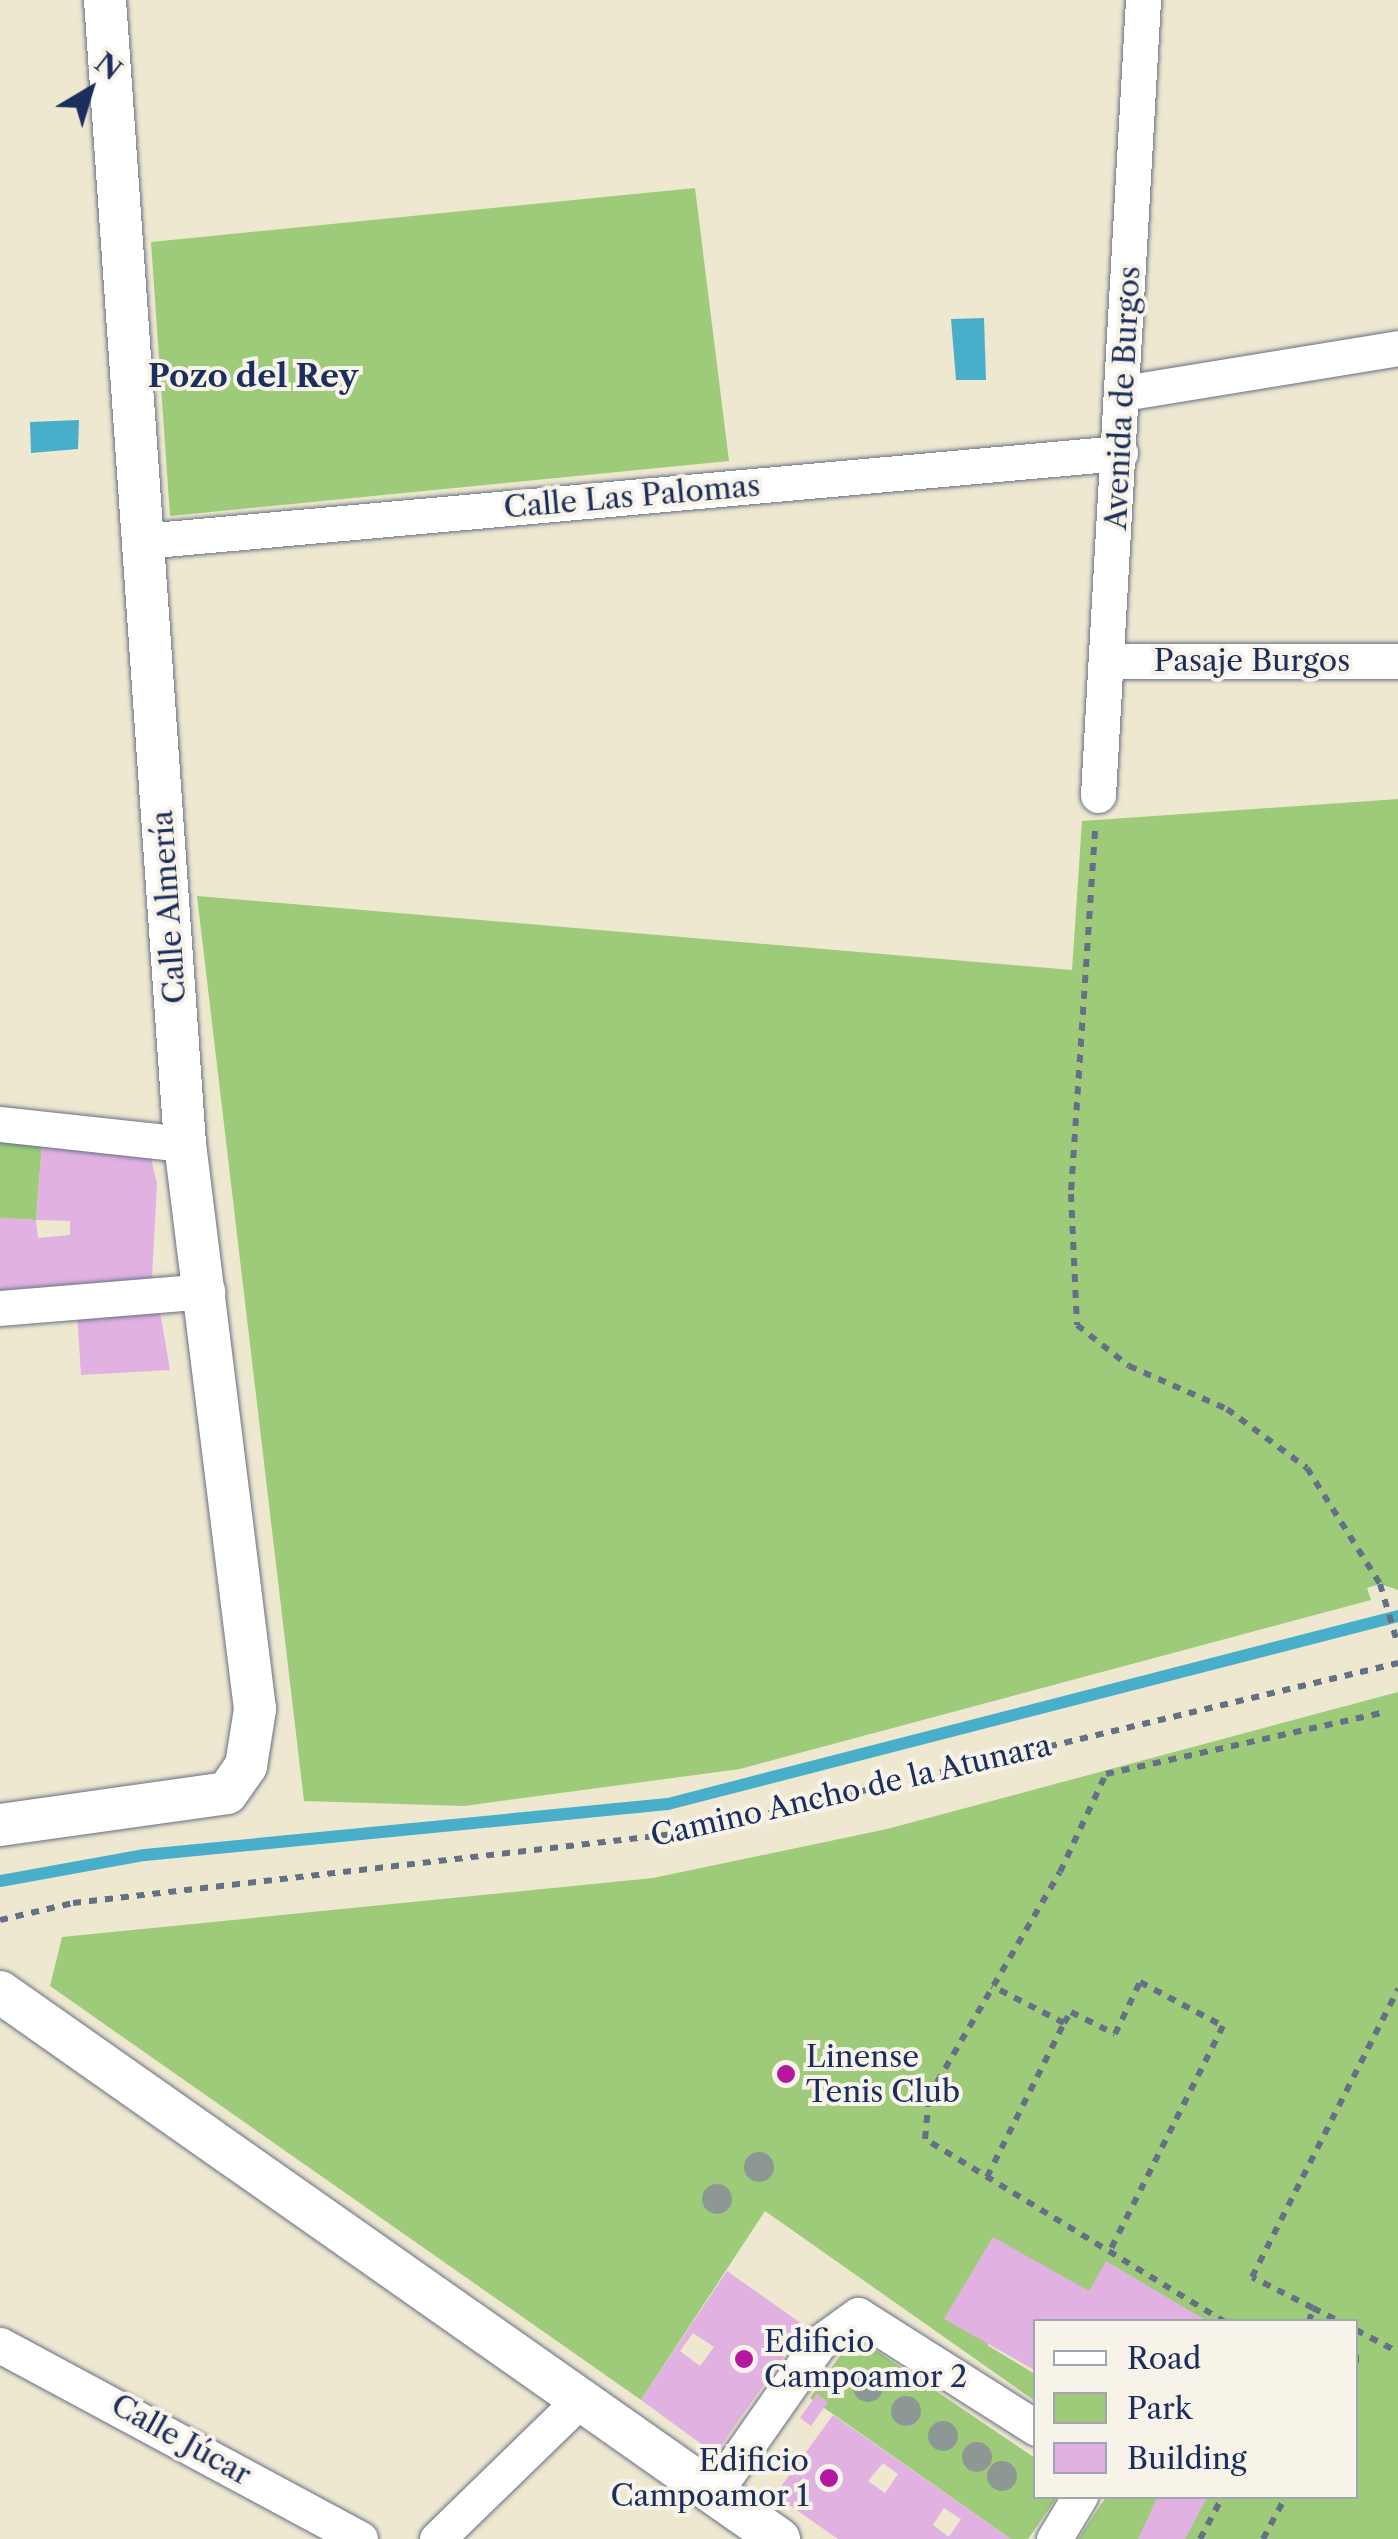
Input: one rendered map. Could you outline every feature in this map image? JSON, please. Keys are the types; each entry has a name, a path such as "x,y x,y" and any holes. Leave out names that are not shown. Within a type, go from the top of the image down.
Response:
{"street":[{"name":"Calle Almería","path":"0,1825 217,1796 246,1766 256,1672 186,1144 106,0"},
{"name":"Avenida de Burgos","path":"1098,795 1144,0"},
{"path":"1124,393 1398,348"},
{"name":"Calle Las Palomas","path":"143,541 1120,453"},
{"name":"Pasaje Burgos","path":"1107,661 1398,660"},
{"path":"0,1124 186,1144"},
{"path":"0,1308 207,1291"},
{"path":"0,1992 780,2539"},
{"path":"714,2493 818,2343 858,2314 1033,2426"},
{"name":"Calle Júcar","path":"0,2345 360,2539"},
{"path":"437,2539 580,2399"},
{"path":"1054,2539 1078,2499"}],"path":[{"path":"1098,795 1071,1194 1077,1325 1129,1366 1276,1442 1344,1516 1380,1584 1398,1645"},
{"name":"Camino Ancho de la Atunara","path":"0,1920 73,1903 691,1832 1398,1663"},
{"path":"1220,2319 924,2139 929,2096 1106,1774 1381,1713"},
{"path":"987,2177 1072,2012 1115,2034 1140,1982 1223,2026 1109,2253"},
{"path":"992,1986 1064,2023"},
{"path":"1334,2319 1252,2277 1398,1989"},
{"path":"1310,2319 1313,2308"},
{"path":"1358,2331 1398,2352"},
{"path":"1200,2539 1221,2499"},
{"path":"1262,2539 1284,2499"}],"green space":[{"path":"695,188 729,461 170,516 151,242"},
{"path":"1398,799 1398,1590 1380,1584 1367,1588 1371,1600 740,1769 464,1806 304,1801 197,896 1072,970 1082,821"},
{"path":"0,1140 42,1144 36,1220 0,1218"},
{"name":"Linense Tenis Club","path":"1398,1692 1398,2539 1078,2539 1105,2499 1358,2499 1358,2319 1033,2319 1033,2323 987,2345 1033,2373 1033,2400 765,2211 641,2400 50,1986 62,1937 653,1878 887,1829"},
{"path":"862,2341 1033,2457 1033,2499 1056,2499 1028,2539 1011,2539 810,2398 844,2350"}],"water":[{"path":"984,318 986,380 956,380 951,319"},
{"path":"79,420 78,449 31,453 30,422"}],"building":[{"path":"42,1144 149,1150 157,1183 152,1278 0,1290 0,1218 36,1220","holes":["36,1220 70,1221 70,1235 38,1238"]},
{"path":"159,1306 170,1370 81,1375 77,1312"},
{"path":"993,2237 1089,2291 1106,2261 1204,2319 1033,2319 1033,2369 944,2319"},
{"name":"Edificio Campoamor 2","path":"727,2271 805,2326 715,2454 641,2400","holes":["693,2333 714,2347 700,2366 680,2351"]},
{"path":"817,2394 828,2402 811,2426 800,2418"},
{"name":"Edificio Campoamor 1","path":"833,2415 1011,2539 838,2539 775,2495","holes":["883,2463 898,2474 885,2493 868,2481","944,2508 961,2519 949,2537 933,2525"]},
{"path":"1157,2499 1206,2499 1185,2539 1138,2539"}],"waterway":[{"path":"0,1881 145,1855 668,1804 1398,1616"}],"place":[{"name":"Linense Tenis Club","path":"786,2074"},
{"name":"Edificio Campoamor 2","path":"744,2359"},
{"name":"Edificio Campoamor 1","path":"829,2478"}],"district":[{"name":"Pozo del Rey","path":"253,376"}]}
